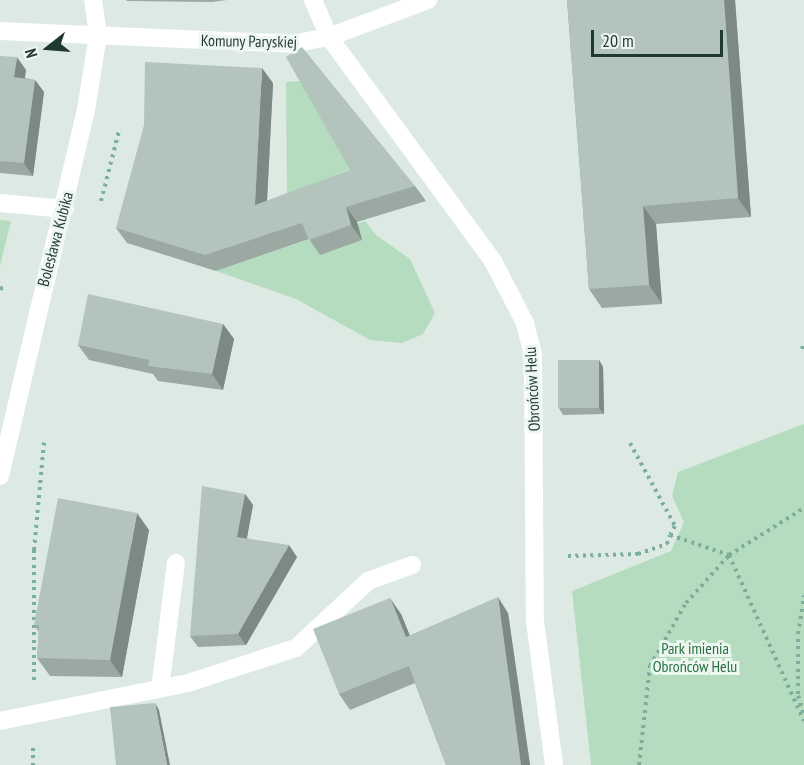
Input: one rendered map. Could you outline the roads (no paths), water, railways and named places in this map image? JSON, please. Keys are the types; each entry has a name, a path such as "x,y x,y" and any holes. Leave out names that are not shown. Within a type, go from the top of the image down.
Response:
{"street":[{"name":"Bolesława Kubika","path":"0,476 65,209 98,34 93,0"},
{"name":"Obrońców Helu","path":"313,0 329,37 493,261 525,323 532,354 535,621 554,765"},
{"name":"Komuny Paryskiej","path":"0,31 292,44 329,37 428,0"},
{"path":"0,203 65,209"},
{"path":"160,689 176,563"},
{"path":"0,721 160,689 296,648 369,581 412,565"}],"park label":[{"name":"Park imienia Obrońców Helu","path":"695,657"}]}
